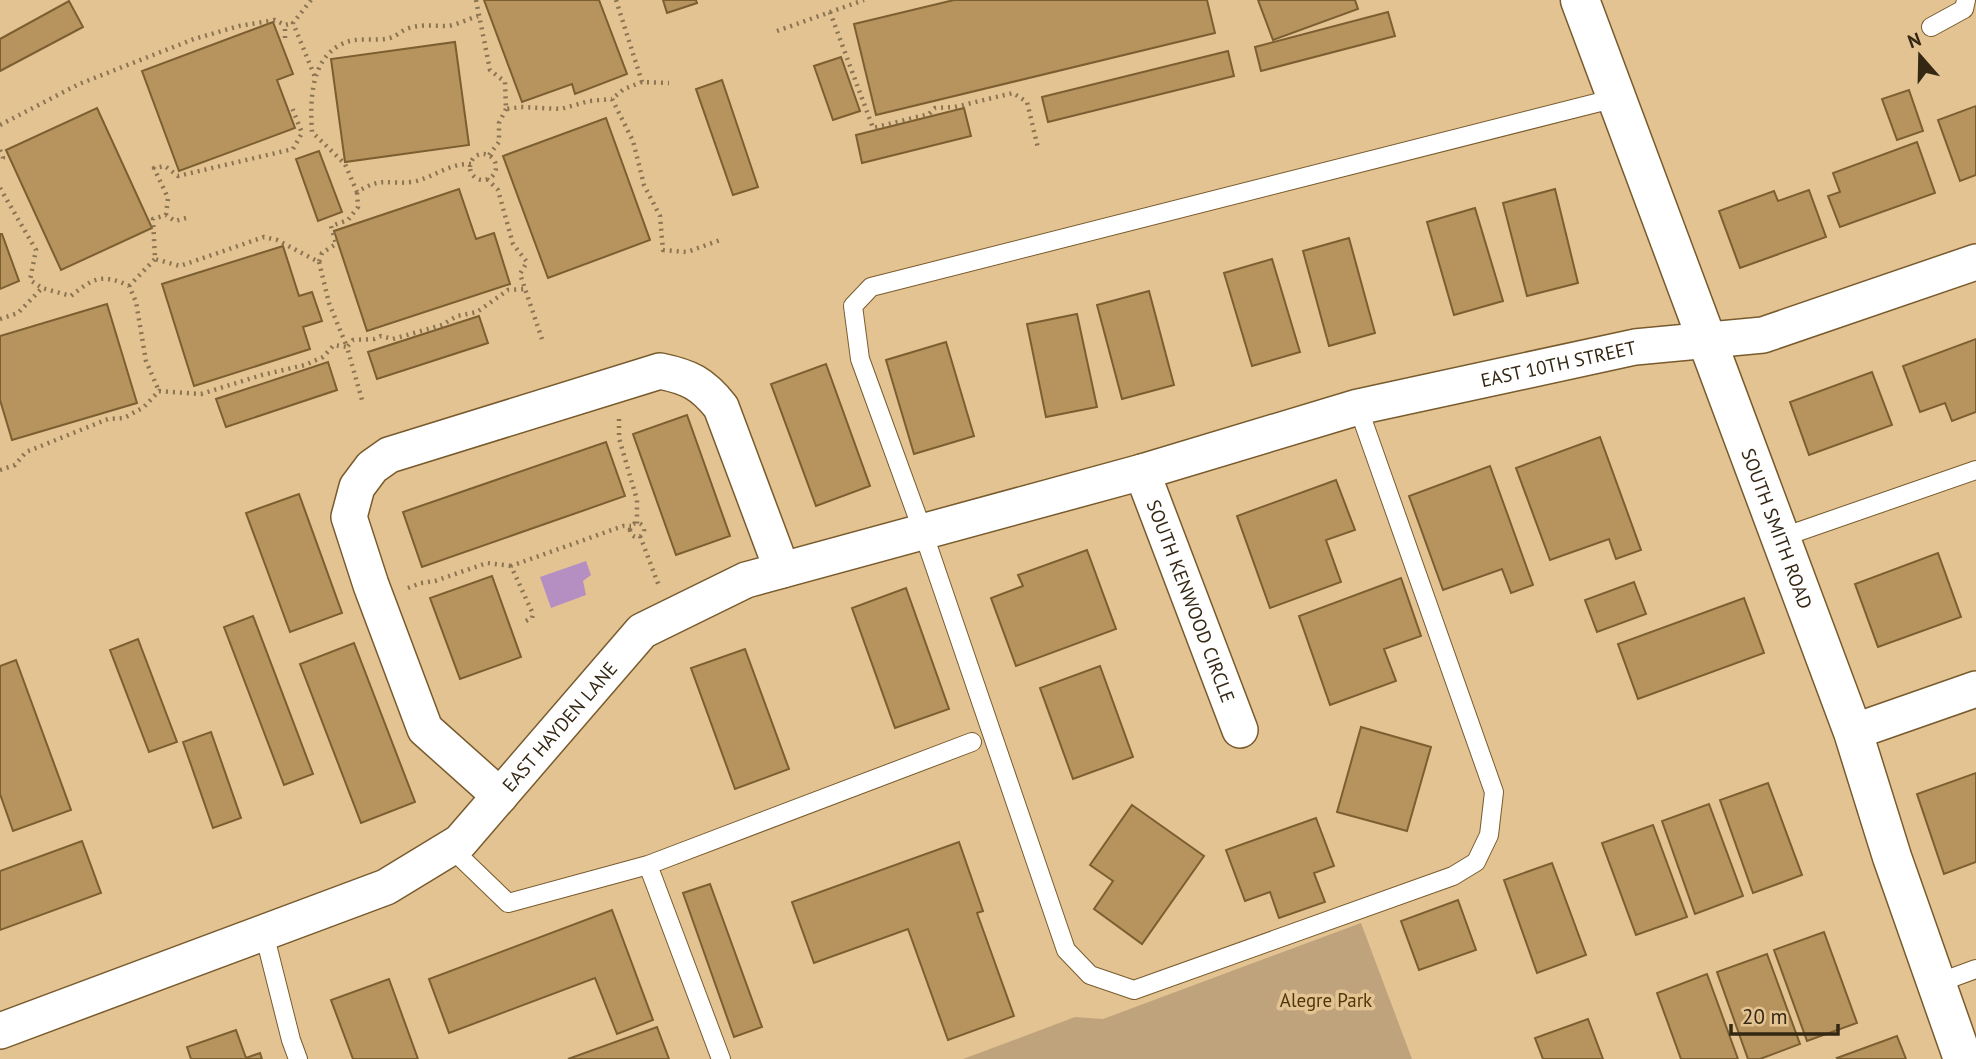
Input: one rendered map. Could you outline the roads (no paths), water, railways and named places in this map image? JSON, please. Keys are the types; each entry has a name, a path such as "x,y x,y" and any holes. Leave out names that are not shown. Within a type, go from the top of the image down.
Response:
{"street":[{"name":"SOUTH SMITH ROAD","path":"1580,0 1853,732 1892,858 1963,1059"},
{"name":"EAST 10TH STREET","path":"1142,472 1358,407 1635,347 1763,335 1976,262"},
{"path":"500,796 425,729 349,517 357,487 372,467 389,455 660,371 685,376 708,391 721,407 782,570"},
{"name":"EAST HAYDEN LANE","path":"0,1031 386,887 451,848 460,842 642,631 746,580 1142,472"},
{"name":"SOUTH KENWOOD CIRCLE","path":"1142,472 1240,730"},
{"path":"1853,732 1976,689"}],"lane":[{"path":"1931,27 1964,9 1966,0"},
{"path":"1358,407 1494,792 1489,835 1476,862 1453,876 1134,990 1090,975 1066,950 923,531 860,359 853,306 871,287 1616,98"},
{"path":"1780,538 1976,470"},
{"path":"451,848 508,903 648,864 972,743"},
{"path":"648,864 721,1059"},
{"path":"264,933 290,1040 298,1059"},
{"path":"1935,984 1976,969"}],"park label":[{"name":"Alegre Park","path":"1326,1000"}]}
